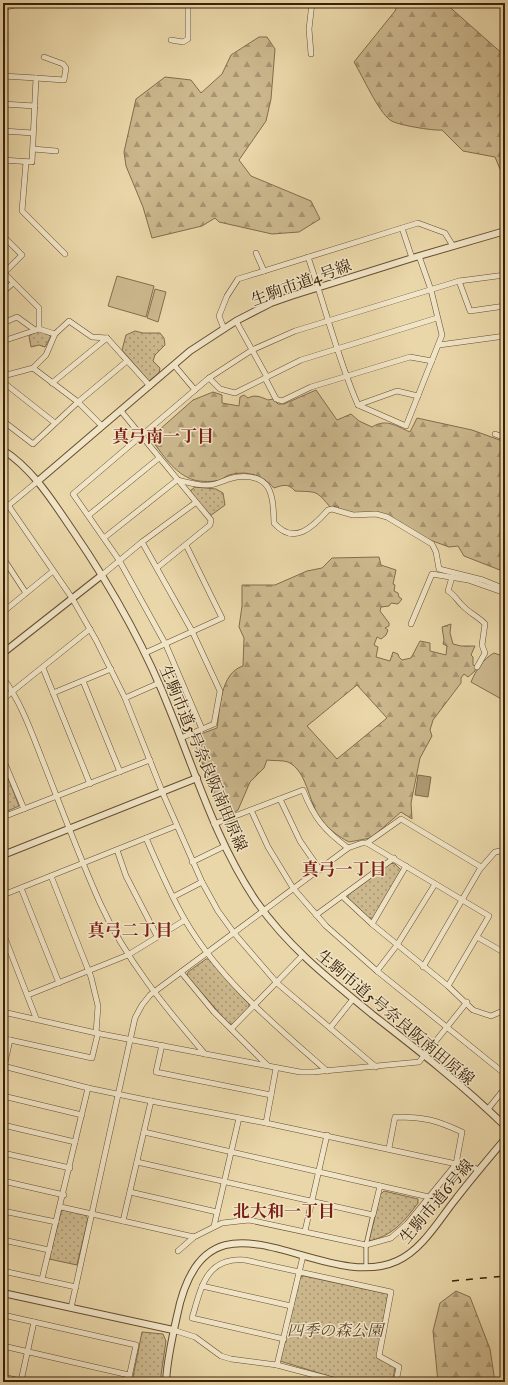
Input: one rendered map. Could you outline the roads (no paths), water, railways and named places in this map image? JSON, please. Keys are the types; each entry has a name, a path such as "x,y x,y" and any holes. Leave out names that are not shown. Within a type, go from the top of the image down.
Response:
{"street":[{"path":"3,8 18,4 72,3"},
{"path":"171,40 183,42 188,40 188,3"},
{"path":"311,54 309,29 312,3"},
{"path":"3,76 64,80 66,68 63,64 44,57"},
{"path":"3,160 32,162 36,78"},
{"path":"3,104 35,106"},
{"path":"3,131 33,133"},
{"path":"33,149 56,151"},
{"path":"26,162 22,211 65,254"},
{"path":"224,329 219,316 227,296 238,280 418,223 445,233 453,246"},
{"path":"402,228 412,258"},
{"name":"生駒市道4号線","path":"38,481 190,351 236,321 271,304 318,288 412,258 505,231"},
{"path":"3,236 22,255 4,272 13,283 39,308 37,329"},
{"path":"256,253 264,271"},
{"path":"308,257 327,321 338,348 346,376 358,405 406,426 442,335 431,290 419,256"},
{"path":"202,729 166,645 119,560 73,494 209,378 252,350 295,331 459,281 505,275"},
{"path":"459,281 470,311 504,306 505,318"},
{"path":"3,292 13,283"},
{"path":"3,323 18,317 37,329 55,334"},
{"path":"209,378 220,389 235,393 301,360 438,318"},
{"path":"3,376 34,368 46,355 55,334 69,321 92,337 107,338 150,386"},
{"path":"236,321 266,377 274,396 280,401 346,376 410,357 432,361"},
{"path":"3,342 37,329"},
{"path":"439,345 505,336"},
{"path":"52,383 107,338"},
{"path":"3,421 33,444 78,402 127,361"},
{"path":"174,365 195,390"},
{"path":"34,368 78,402 102,426"},
{"path":"3,382 55,423"},
{"path":"358,405 397,391 418,396"},
{"path":"121,411 195,503 211,520 210,525 158,567"},
{"path":"495,434 505,438"},
{"name":"生駒市道5号奈良阪南田原線","path":"3,450 38,481 102,575 145,653 181,738 214,824 243,880 263,911 302,956 488,1109 505,1126"},
{"path":"89,515 159,458"},
{"path":"104,538 177,480 207,486 236,477 252,477 266,484 272,493 274,503 274,523 289,534 295,535 308,530 332,509 353,515 376,514 387,517 432,544 436,552 439,569 483,580 505,589"},
{"path":"3,510 38,481"},
{"path":"3,501 8,505 72,598 90,629 125,698 162,792 192,862 202,882 234,933 277,983 376,1067"},
{"path":"3,653 142,542 195,503"},
{"path":"142,542 158,567 192,631 220,690 214,724 181,738"},
{"path":"145,653 166,645 192,631 222,618 186,545"},
{"path":"3,558 26,593"},
{"path":"3,612 53,572"},
{"path":"411,624 432,574 452,577 505,593"},
{"path":"452,577 448,591 454,595 464,607 485,624 482,645 485,653 476,667"},
{"path":"3,699 90,629"},
{"path":"42,668 90,784"},
{"path":"53,693 111,670"},
{"path":"3,678 13,690 58,796 100,903 128,955 154,993 205,1054"},
{"path":"83,681 120,772"},
{"path":"125,698 158,683"},
{"path":"3,759 24,809"},
{"path":"3,817 150,760"},
{"path":"3,855 197,778"},
{"path":"214,824 303,790 318,821 334,838 348,848"},
{"path":"280,799 300,840 320,870"},
{"path":"251,810 268,847 293,888 326,926 377,971 505,1074"},
{"path":"71,1308 138,1011 154,993 348,848 367,843 401,818 481,867"},
{"path":"3,895 176,826"},
{"path":"146,838 185,920 207,952 254,1006 327,1071"},
{"path":"367,843 489,916 448,986"},
{"path":"192,862 225,846"},
{"path":"117,850 126,876 157,936"},
{"path":"423,967 481,867 495,852 505,850"},
{"path":"316,915 394,858"},
{"path":"372,924 406,866"},
{"path":"3,1039 92,1058 97,1033 98,1006 89,972 51,876"},
{"path":"173,897 202,882"},
{"path":"377,971 397,945 434,884"},
{"path":"21,888 59,983"},
{"path":"342,896 372,924 467,1002 473,1010 491,1016 505,1010"},
{"path":"28,995 89,972 128,955 185,920"},
{"path":"3,932 36,1018"},
{"path":"477,937 505,953"},
{"path":"231,1029 302,956"},
{"path":"181,972 209,1007 268,1066"},
{"path":"330,1028 353,999"},
{"path":"3,1012 36,1018 97,1033 300,1072 376,1067 419,1062 467,1002"},
{"path":"10,1040 3,1067 88,1088 389,1148 475,1168 478,1172"},
{"path":"162,1046 156,1072 271,1095"},
{"path":"266,1123 276,1068"},
{"path":"42,1280 64,1195 88,1088"},
{"path":"488,1109 505,1088"},
{"path":"3,1096 82,1115"},
{"path":"123,1222 151,1101"},
{"path":"178,1251 194,1237 214,1226 222,1223 249,1220 366,1245 394,1236 407,1224 456,1164 462,1132 439,1121 423,1117 396,1117 389,1148"},
{"path":"214,1226 239,1118"},
{"path":"3,1125 75,1142"},
{"path":"144,1132 429,1197"},
{"path":"305,1231 327,1135"},
{"name":"生駒市道6号線","path":"166,1382 173,1330 186,1281 202,1259 215,1250 232,1244 253,1243 303,1256 366,1268 376,1268 397,1261 409,1254 425,1238 505,1139"},
{"path":"3,1153 70,1168"},
{"path":"137,1162 373,1215"},
{"path":"3,1181 64,1195"},
{"path":"366,1268 366,1245 380,1186"},
{"path":"130,1192 217,1212"},
{"path":"61,1207 194,1237"},
{"path":"3,1210 56,1222"},
{"path":"3,1240 49,1250"},
{"path":"277,1365 303,1256"},
{"path":"284,1339 192,1318 202,1286 206,1277 214,1268 233,1260 244,1260 391,1292 379,1356 399,1367 396,1382"},
{"path":"3,1271 76,1287"},
{"path":"202,1286 291,1306"},
{"path":"3,1293 173,1330 195,1337 221,1356 231,1359 277,1365 341,1382"},
{"path":"3,1315 136,1345 128,1382"},
{"path":"3,1377 23,1382 34,1322"},
{"path":"3,1346 129,1375"}],"railway":[{"path":"452,1281 505,1276"}],"district":[{"name":"真弓南一丁目","path":"163,436"},
{"name":"真弓一丁目","path":"344,869"},
{"name":"真弓二丁目","path":"130,930"},
{"name":"北大和一丁目","path":"284,1211"}],"park label":[{"name":"四季の森公園","path":"335,1330"}]}
